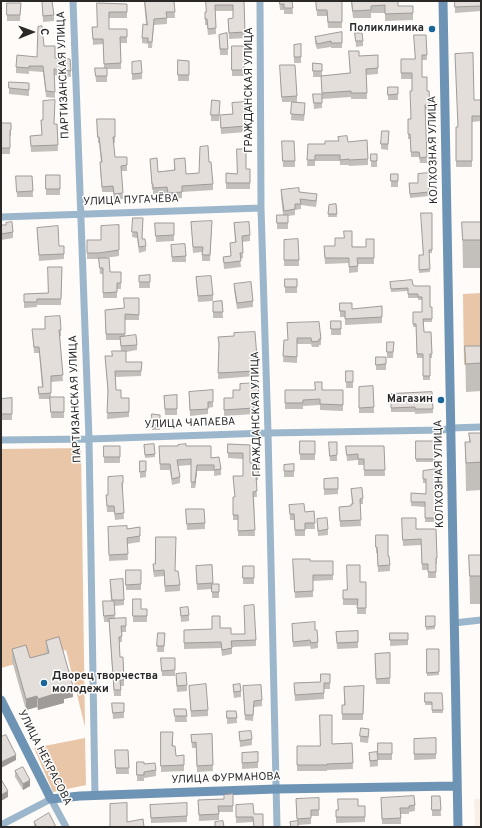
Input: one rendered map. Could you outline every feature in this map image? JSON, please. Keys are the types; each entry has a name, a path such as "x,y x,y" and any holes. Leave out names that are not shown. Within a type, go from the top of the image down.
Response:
{"street":[{"name":"ПАРТИЗАНСКАЯ УЛИЦА","path":"73,1 89,439 95,796"},
{"name":"ГРАЖДАНСКАЯ УЛИЦА","path":"260,1 261,208 268,432 277,827"},
{"name":"КОЛХОЗНАЯ УЛИЦА","path":"442,1 458,827"},
{"name":"УЛИЦА ПУГАЧЁВА","path":"1,217 261,208"},
{"name":"УЛИЦА ЧАПАЕВА","path":"1,440 89,439 268,432 443,430 451,428 481,427"},
{"path":"454,623 481,620"},
{"name":"УЛИЦА НЕКРАСОВА","path":"1,700 66,827"},
{"name":"УЛИЦА ФУРМАНОВА","path":"1,825 51,799 276,789 458,786"}],"shaded area":[{"path":"481,293 481,365 464,365 463,294"},
{"path":"81,448 85,727 66,650 1,668 1,449"},
{"path":"85,738 86,785 53,792 34,748"},
{"path":"474,799 481,799 481,827 475,827"}],"building":[{"path":"52,1 54,15 43,16 42,2"},
{"path":"145,1 174,1 175,12 166,12 167,18 154,19 152,42 148,42 148,38 142,38 143,24 147,25"},
{"path":"206,1 244,1 245,32 229,33 228,19 233,18 233,5 215,5 216,28 208,29 207,19 205,19"},
{"path":"280,1 292,1 293,8 284,8 284,4 280,4"},
{"path":"316,1 342,1 342,22 328,22 327,10 317,10"},
{"path":"352,1 398,1 398,6 413,6 413,13 385,14 385,5 371,6 371,10 353,11"},
{"path":"455,1 481,1 481,6 455,7"},
{"path":"7,3 21,3 20,15 7,15"},
{"path":"97,3 127,4 127,12 109,12 109,29 127,29 127,37 120,37 121,63 104,64 103,39 93,39 92,27 97,27"},
{"path":"42,26 44,46 55,46 55,58 70,59 71,71 54,69 55,92 46,91 43,66 29,66 29,68 16,67 17,55 37,57 38,27"},
{"path":"342,32 342,43 331,43 331,41 317,44 315,37"},
{"path":"227,33 228,49 220,49 219,35"},
{"path":"355,33 362,33 363,41 356,41"},
{"path":"414,35 426,35 427,55 422,55 422,77 427,77 427,91 429,91 430,105 425,105 427,157 420,158 419,152 411,152 410,134 408,134 408,119 411,119 410,91 412,91 412,73 401,73 401,59 415,59"},
{"path":"301,44 301,57 294,57 294,45"},
{"path":"232,46 244,46 244,70 232,70"},
{"path":"349,51 359,51 359,56 378,55 378,68 366,69 367,93 351,93 351,91 322,93 321,76 350,73"},
{"path":"473,53 474,100 481,100 481,116 472,116 472,161 456,161 456,127 458,127 455,54"},
{"path":"178,60 189,61 189,75 178,75"},
{"path":"141,61 142,73 132,74 132,62"},
{"path":"313,63 322,64 322,71 313,71"},
{"path":"280,65 295,65 297,96 282,97"},
{"path":"95,68 107,68 107,76 96,76"},
{"path":"9,82 29,83 29,90 9,88"},
{"path":"388,87 398,87 398,94 388,95"},
{"path":"313,94 322,94 322,103 314,103"},
{"path":"55,100 54,124 57,124 58,145 31,146 30,136 42,135 41,120 43,120 43,101"},
{"path":"212,100 220,101 219,115 211,115"},
{"path":"245,102 246,126 221,128 220,115 233,114 232,103"},
{"path":"292,102 305,103 304,115 291,114"},
{"path":"97,119 115,119 115,137 113,137 115,157 127,157 127,165 121,166 123,193 114,194 113,186 102,187 100,162 102,162"},
{"path":"1,123 11,123 10,148 2,148"},
{"path":"382,131 389,131 388,144 381,144"},
{"path":"347,136 348,142 367,140 368,159 340,160 340,155 315,155 315,160 307,160 308,144 325,144 325,141 339,141 338,137"},
{"path":"282,141 294,141 295,161 283,161"},
{"path":"208,146 213,184 182,186 182,192 168,193 167,187 153,188 150,159 157,158 158,172 175,170 174,159 185,158 186,174 199,173 200,147"},
{"path":"237,149 246,149 246,169 250,169 250,183 226,183 226,173 237,174"},
{"path":"371,154 377,154 377,161 371,161"},
{"path":"429,173 429,192 410,194 409,183 418,183 418,174"},
{"path":"391,174 398,174 398,181 391,181"},
{"path":"46,175 60,175 60,189 46,189"},
{"path":"16,176 32,176 33,191 17,192"},
{"path":"299,188 299,192 317,194 316,201 300,199 301,204 295,204 295,209 284,211 281,190"},
{"path":"336,204 337,214 328,214 329,205"},
{"path":"421,213 432,213 432,250 429,250 430,269 419,270 419,255 423,255"},
{"path":"277,215 288,215 288,223 277,223"},
{"path":"133,218 143,218 142,239 145,239 146,246 139,247 137,232 132,232"},
{"path":"212,221 210,255 202,255 203,247 193,247 191,222"},
{"path":"12,222 13,232 1,234 1,225 6,225 6,223"},
{"path":"249,222 250,235 242,236 243,253 240,253 241,261 224,263 223,257 231,256 230,243 236,242 234,223"},
{"path":"462,222 481,222 481,240 463,240"},
{"path":"155,223 174,223 174,235 156,236"},
{"path":"119,225 119,250 87,253 87,240 101,240 101,226"},
{"path":"58,226 59,246 64,246 64,254 39,255 37,228"},
{"path":"344,231 352,231 352,247 366,247 366,239 374,239 374,258 357,258 358,266 349,267 349,258 325,258 324,246 335,246 335,238 344,238"},
{"path":"298,239 299,260 284,260 284,240"},
{"path":"185,244 186,256 172,257 171,245"},
{"path":"99,258 109,258 110,272 121,272 121,283 117,283 117,292 103,293 103,268 100,268"},
{"path":"48,267 62,267 61,299 37,299 37,302 24,302 24,294 48,293"},
{"path":"150,275 150,282 139,282 139,276"},
{"path":"211,276 213,295 198,296 196,277"},
{"path":"285,279 297,279 297,287 285,287"},
{"path":"412,280 413,285 415,286 430,286 430,307 432,307 432,319 423,319 424,332 431,332 432,354 430,354 430,376 423,376 423,354 417,354 416,324 413,324 413,312 422,312 422,297 418,297 418,294 408,294 408,288 391,289 390,282"},
{"path":"251,282 253,301 237,303 234,284"},
{"path":"124,298 139,298 139,315 125,314 125,334 106,334 105,310 124,308"},
{"path":"222,301 223,312 213,312 213,302"},
{"path":"340,303 352,303 352,309 382,306 382,317 345,319 345,311 340,311"},
{"path":"60,316 61,330 59,330 63,375 51,376 51,393 39,394 38,387 43,387 39,347 34,347 32,329 45,329 45,317"},
{"path":"331,321 341,321 341,329 331,329"},
{"path":"319,322 321,339 319,339 319,341 312,342 311,338 297,338 297,357 283,356 284,340 288,340 287,323"},
{"path":"255,332 257,358 254,358 255,371 218,373 218,337 234,336 234,333"},
{"path":"136,335 137,345 121,346 120,337"},
{"path":"387,342 394,342 393,352 387,352"},
{"path":"465,346 481,346 481,363 466,364"},
{"path":"112,351 126,351 126,362 142,362 141,371 115,371 116,390 121,390 121,398 129,398 129,412 107,413 108,390 105,356 112,356"},
{"path":"376,357 386,357 386,364 376,365"},
{"path":"346,371 353,371 353,382 346,382"},
{"path":"315,382 322,382 322,390 343,390 343,405 320,404 320,399 303,400 303,403 285,403 285,390 315,390"},
{"path":"258,383 259,395 254,395 254,408 224,410 224,398 233,398 233,390 240,390 240,384"},
{"path":"373,386 374,407 359,408 359,387"},
{"path":"213,390 213,402 208,402 208,409 190,410 189,392"},
{"path":"432,392 433,409 415,409 415,407 391,408 391,394"},
{"path":"177,395 177,409 165,409 164,396"},
{"path":"50,397 64,397 64,412 51,412"},
{"path":"12,398 12,414 1,414 1,399"},
{"path":"152,414 160,415 160,424 152,424"},
{"path":"469,433 481,433 481,462 466,463 465,442 470,442"},
{"path":"300,441 315,441 315,454 300,454"},
{"path":"416,441 435,441 435,459 416,459"},
{"path":"329,442 337,442 337,455 330,456"},
{"path":"154,444 155,454 145,455 144,445"},
{"path":"186,444 186,446 211,446 211,458 219,457 221,469 214,470 214,465 197,465 195,482 191,482 191,459 177,460 180,477 172,479 170,464 160,464 159,446 178,446"},
{"path":"228,444 250,445 250,463 259,463 258,475 256,475 257,491 253,492 255,530 238,531 238,515 233,515 233,497 235,497 233,476 243,476 243,453 228,453"},
{"path":"104,446 120,446 120,457 104,457"},
{"path":"346,446 384,446 385,470 364,470 364,459 358,459 358,454 347,455"},
{"path":"140,461 146,461 146,471 140,472"},
{"path":"294,464 294,471 284,471 284,465"},
{"path":"437,469 438,508 435,508 435,518 425,518 425,502 411,502 411,493 426,494 426,479 423,479 423,471"},
{"path":"123,476 124,513 115,514 114,506 107,506 106,495 108,495 108,477"},
{"path":"338,478 338,489 324,489 324,479"},
{"path":"362,488 363,498 360,499 361,520 340,521 339,507 351,506 351,504 353,504 351,489"},
{"path":"304,504 305,512 314,511 315,523 305,523 305,530 295,530 294,514 290,514 289,505"},
{"path":"186,509 204,509 205,523 187,524"},
{"path":"327,518 328,529 318,531 317,519"},
{"path":"402,518 416,518 416,529 436,529 436,572 428,572 428,564 422,564 421,539 403,540"},
{"path":"127,526 127,529 140,527 140,536 127,538 128,554 109,555 108,527"},
{"path":"376,535 388,535 388,556 390,565 378,566"},
{"path":"156,537 176,537 175,571 178,571 180,585 165,586 164,570 154,571 153,564 155,564"},
{"path":"469,555 481,555 481,576 470,576"},
{"path":"293,559 333,561 333,575 313,575 313,591 295,592"},
{"path":"212,565 213,583 197,584 196,566"},
{"path":"347,565 360,565 360,582 366,582 366,608 357,608 358,599 343,599 343,590 347,590"},
{"path":"243,566 254,566 254,578 243,578"},
{"path":"126,570 141,570 141,584 126,585"},
{"path":"123,579 124,600 112,600 110,580"},
{"path":"212,584 219,584 219,592 212,592"},
{"path":"133,599 141,599 141,609 147,609 147,616 133,616"},
{"path":"103,601 114,601 115,615 104,616"},
{"path":"254,605 256,640 231,641 232,648 222,650 221,642 184,643 184,630 212,629 212,616 220,616 220,628 231,628 231,634 245,634 244,606"},
{"path":"188,607 189,615 181,616 180,608"},
{"path":"426,616 435,616 435,626 426,627"},
{"path":"126,618 126,626 121,626 122,636 119,637 120,657 123,657 124,680 120,680 121,690 114,690 109,619"},
{"path":"315,622 318,642 311,643 310,640 293,642 292,624"},
{"path":"358,631 358,642 337,643 336,632"},
{"path":"158,633 165,633 164,646 157,646"},
{"path":"390,633 408,633 408,640 390,640"},
{"name":"Дворец творчества молодежи","path":"59,637 73,686 63,688 64,691 38,699 37,696 26,699 12,649 26,645 30,658 49,653 46,641"},
{"path":"427,649 439,649 439,672 427,673"},
{"path":"390,653 390,678 376,679 375,654"},
{"path":"161,658 175,658 175,670 162,671"},
{"path":"186,673 187,685 177,686 176,674"},
{"path":"321,674 330,674 330,683 324,683 324,693 295,695 294,683 320,682"},
{"path":"206,684 208,710 191,711 189,686"},
{"path":"240,684 241,691 234,692 233,685"},
{"path":"261,685 262,700 254,701 253,715 245,715 243,686"},
{"path":"364,686 363,714 342,714 342,705 345,705 344,687"},
{"path":"425,693 442,693 443,710 432,710 432,702 425,702"},
{"path":"112,703 124,703 124,712 113,713"},
{"path":"174,709 186,709 187,716 175,716"},
{"path":"227,711 236,711 237,718 227,718"},
{"path":"320,715 332,715 332,744 352,743 353,763 297,765 297,746 320,746"},
{"path":"361,728 369,729 368,737 360,736"},
{"path":"251,731 252,739 240,741 239,732"},
{"path":"161,732 173,732 172,746 175,746 176,756 184,755 184,765 161,766"},
{"path":"212,734 213,765 197,766 196,742 192,743 191,735"},
{"path":"6,735 16,755 1,762 1,737"},
{"path":"436,738 436,754 414,754 414,739"},
{"path":"378,743 392,743 392,754 378,754"},
{"path":"115,750 128,750 129,768 116,768"},
{"path":"258,752 258,762 242,763 242,753"},
{"path":"377,752 378,760 370,761 369,753"},
{"path":"137,762 144,762 144,764 155,763 156,770 144,772 144,775 137,775"},
{"path":"23,767 30,780 23,784 15,771"},
{"path":"2,781 8,791 1,795 1,782"},
{"path":"233,794 233,806 218,806 219,814 199,815 198,800 224,799 224,795"},
{"path":"414,796 415,805 409,806 409,808 400,808 401,818 382,819 381,798"},
{"path":"432,796 440,796 441,810 432,810"},
{"path":"319,798 319,810 311,810 311,818 297,819 296,799"},
{"path":"338,799 358,799 358,806 365,806 365,817 336,817 336,810 338,810"},
{"path":"127,803 127,822 143,819 144,827 110,827 110,804"},
{"path":"187,803 187,816 151,818 150,805"},
{"path":"253,804 254,814 263,814 263,827 254,827 253,817 236,817 236,805"},
{"path":"49,813 56,827 37,827 34,822"},
{"path":"223,821 224,827 215,827 215,822"},
{"path":"298,821 298,827 291,827 290,822"}],"place":[{"name":"Поликлиника","path":"432,29"},
{"name":"Магазин","path":"441,400"},
{"name":"Дворец творчества молодежи","path":"44,683"}]}
